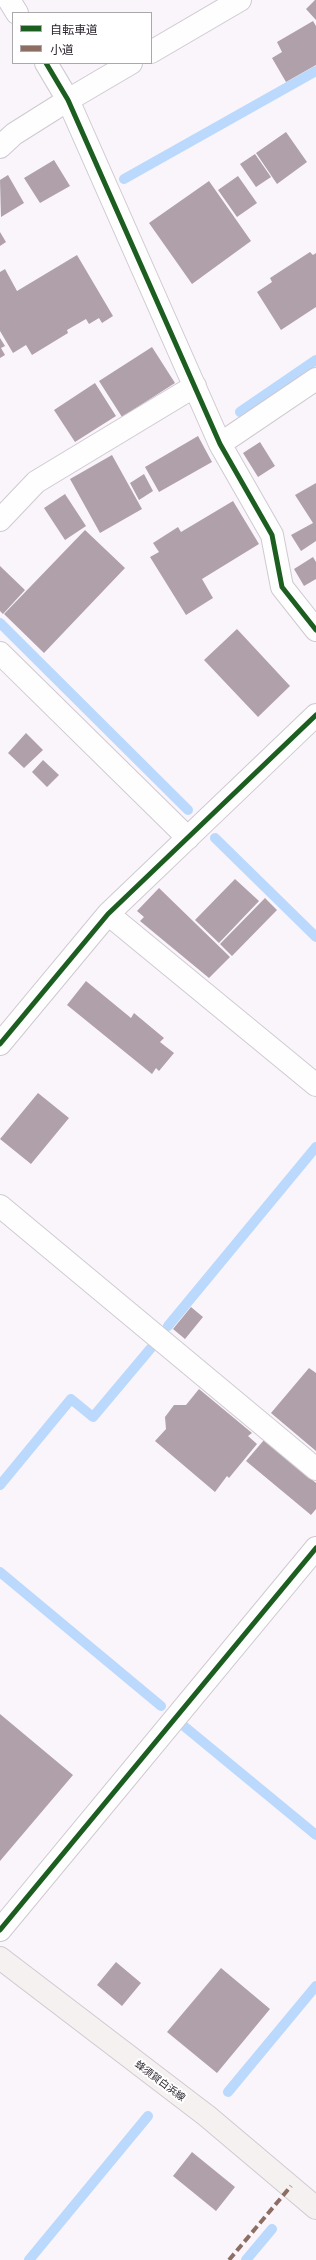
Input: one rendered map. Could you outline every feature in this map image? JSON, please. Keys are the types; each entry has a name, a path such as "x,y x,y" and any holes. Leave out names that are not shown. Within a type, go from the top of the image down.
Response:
{"main road":[{"name":"蜂須賀白浜線","path":"0,1958 207,2116 316,2208"}],"street":[{"path":"9,0 16,12"},
{"path":"152,51 240,0"},
{"path":"47,64 68,100 220,444 272,535 282,587 316,630"},
{"path":"0,147 14,134 68,100 130,64"},
{"path":"220,444 316,379"},
{"path":"0,520 36,482 195,386"},
{"path":"0,652 188,838"},
{"path":"0,1044 108,914 316,714"},
{"path":"108,914 316,1085"},
{"path":"0,1206 316,1469"},
{"path":"0,1930 316,1548"}],"building":[{"path":"316,0 316,20 306,9"},
{"path":"313,21 316,26 316,65 286,82 272,58 282,52 277,42"},
{"path":"286,132 307,162 277,184 256,153"},
{"path":"255,154 271,177 256,187 240,164"},
{"path":"54,160 70,186 40,203 24,178"},
{"path":"8,175 24,203 1,217 0,180"},
{"path":"238,176 257,203 237,217 218,190"},
{"path":"209,181 251,241 192,284 149,223"},
{"path":"0,232 6,242 0,246"},
{"path":"310,252 313,255 316,253 316,307 281,330 257,292 272,282 270,278"},
{"path":"77,255 113,316 102,323 99,318 89,324 86,319 67,330 68,333 32,355 26,345 13,353 0,331 0,272 5,269 17,291"},
{"path":"0,338 5,346 1,348 5,355 0,358"},
{"path":"152,347 175,383 122,417 99,381"},
{"path":"95,383 116,416 75,442 54,410"},
{"path":"198,436 212,462 159,492 145,467"},
{"path":"260,442 275,466 258,477 243,453"},
{"path":"112,455 142,509 100,533 70,479"},
{"path":"144,474 153,491 139,500 130,483"},
{"path":"316,483 316,541 301,551 291,535 313,523 295,495"},
{"path":"65,494 86,526 65,540 44,508"},
{"path":"233,501 259,544 202,579 213,598 186,615 150,557 159,552 153,543 178,527 181,532"},
{"path":"85,530 125,568 44,653 4,614"},
{"path":"313,557 316,562 316,579 304,586 294,569"},
{"path":"0,566 25,590 3,614 0,611"},
{"path":"237,629 290,686 258,717 204,660"},
{"path":"26,733 43,750 24,768 8,753"},
{"path":"43,760 59,775 47,787 32,772"},
{"path":"235,879 259,901 219,943 195,920"},
{"path":"159,888 230,957 209,978 140,921 144,917 137,911"},
{"path":"265,898 277,910 232,956 220,944"},
{"path":"86,981 131,1018 134,1013 164,1038 160,1042 174,1053 159,1071 156,1068 152,1074 67,1005"},
{"path":"38,1093 69,1118 31,1164 0,1139"},
{"path":"191,1307 203,1317 185,1339 173,1329"},
{"path":"309,1368 316,1373 316,1451 271,1413"},
{"path":"199,1389 252,1433 248,1436 257,1444 229,1478 227,1476 215,1492 155,1441 166,1429 165,1417 174,1405 186,1405"},
{"path":"264,1440 316,1483 316,1509 311,1515 246,1461"},
{"path":"0,1714 73,1775 0,1861"},
{"path":"116,1962 141,1983 122,2006 97,1985"},
{"path":"221,1968 270,2009 217,2073 167,2032"},
{"path":"192,2152 235,2187 216,2211 173,2176"}],"waterway":[{"path":"124,179 316,71"},
{"path":"240,412 316,360"},
{"path":"0,623 188,810"},
{"path":"215,838 316,937"},
{"path":"168,1326 316,1147"},
{"path":"0,1485 71,1399 93,1417 151,1348"},
{"path":"0,1572 161,1706"},
{"path":"185,1727 316,1835"},
{"path":"228,2092 316,1986"},
{"path":"29,2260 148,2116"},
{"path":"246,2260 272,2229"}],"marked path":[{"path":"229,2260 291,2186"}],"cycle path":[{"path":"47,64 68,100 220,444 272,535 282,587 316,630"},
{"path":"0,1044 108,914 316,715"},
{"path":"0,1930 316,1548"}]}
